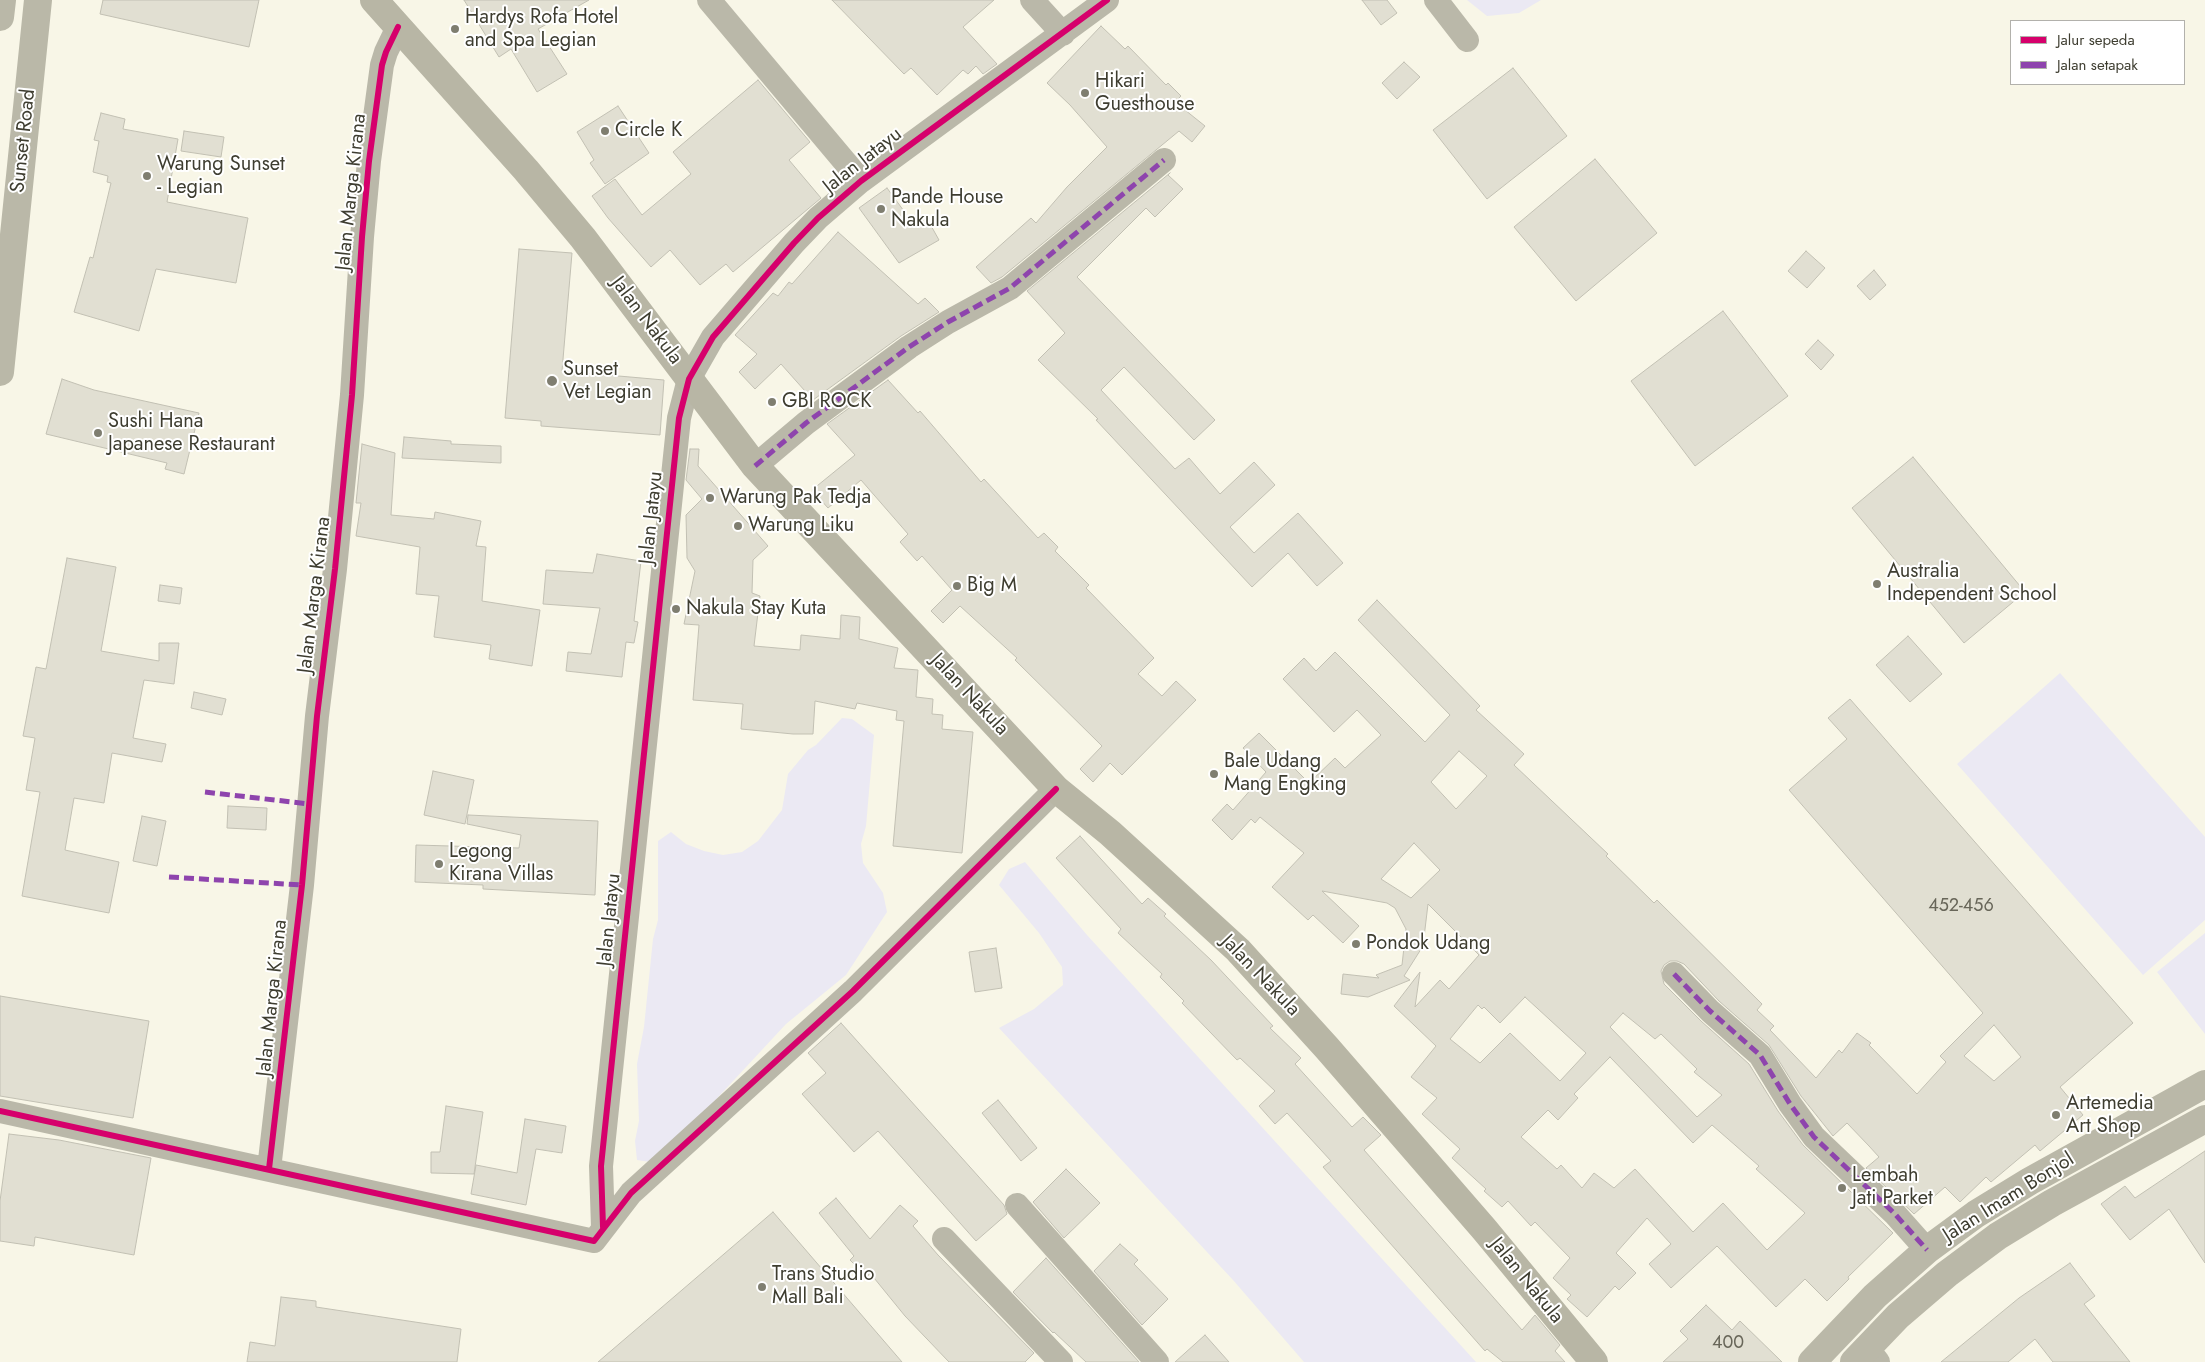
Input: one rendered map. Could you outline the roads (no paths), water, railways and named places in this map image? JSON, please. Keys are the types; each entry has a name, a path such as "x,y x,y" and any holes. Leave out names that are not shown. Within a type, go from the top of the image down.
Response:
{"highway":[{"path":"0,17 2,0"},
{"name":"Sunset Road","path":"0,372 38,0"},
{"name":"Jalan Imam Bonjol","path":"1812,1362 1875,1296 1927,1250 1976,1214 2030,1181 2205,1084"},
{"name":"Jalan Imam Bonjol","path":"1866,1357 1898,1316 1947,1274 1998,1236 2052,1203 2205,1119"}],"main road":[{"name":"Jalan Nakula","path":"374,0 526,170 583,238 755,466 1056,788 1110,833 1244,957 1327,1048 1484,1229 1594,1362"}],"street":[{"path":"709,0 861,181"},
{"path":"1032,0 1063,34"},
{"name":"Jalan Jatayu","path":"604,1228 601,1166 678,428 689,379 713,337 818,218 861,181 1107,0"},
{"path":"1436,0 1467,40"},
{"name":"Jalan Marga Kirana","path":"270,1169 306,850 317,716 339,531 352,395 369,161 382,65 398,28"},
{"path":"755,466 806,423 909,347 948,322 1010,288 1164,160"},
{"path":"0,1111 594,1241 631,1194 853,991 1056,788"},
{"path":"1674,974 1710,1012 1760,1055 1790,1104 1814,1137 1895,1214 1927,1250"},
{"path":"1017,1205 1157,1362"},
{"path":"944,1239 1061,1362"}],"place":[{"name":"Hardys Rofa Hotel and Spa Legian","path":"455,29"},
{"name":"Hikari Guesthouse","path":"1085,93"},
{"name":"Circle K","path":"605,131"},
{"name":"Warung Sunset - Legian","path":"147,176"},
{"name":"Pande House Nakula","path":"881,209"},
{"name":"Sunset Vet Legian","path":"552,381"},
{"name":"GBI ROCK","path":"772,402"},
{"name":"Sushi Hana Japanese Restaurant","path":"98,433"},
{"name":"Warung Pak Tedja","path":"710,498"},
{"name":"Warung Liku","path":"738,526"},
{"name":"Australia Independent School","path":"1877,584"},
{"name":"Big M","path":"957,586"},
{"name":"Nakula Stay Kuta","path":"676,609"},
{"name":"Bale Udang Mang Engking","path":"1214,774"},
{"name":"Legong Kirana Villas","path":"439,864"},
{"name":"Pondok Udang","path":"1356,944"},
{"name":"Artemedia Art Shop","path":"2056,1115"},
{"name":"Lembah Jati Parket","path":"1842,1188"},
{"name":"Trans Studio Mall Bali","path":"762,1287"}]}
